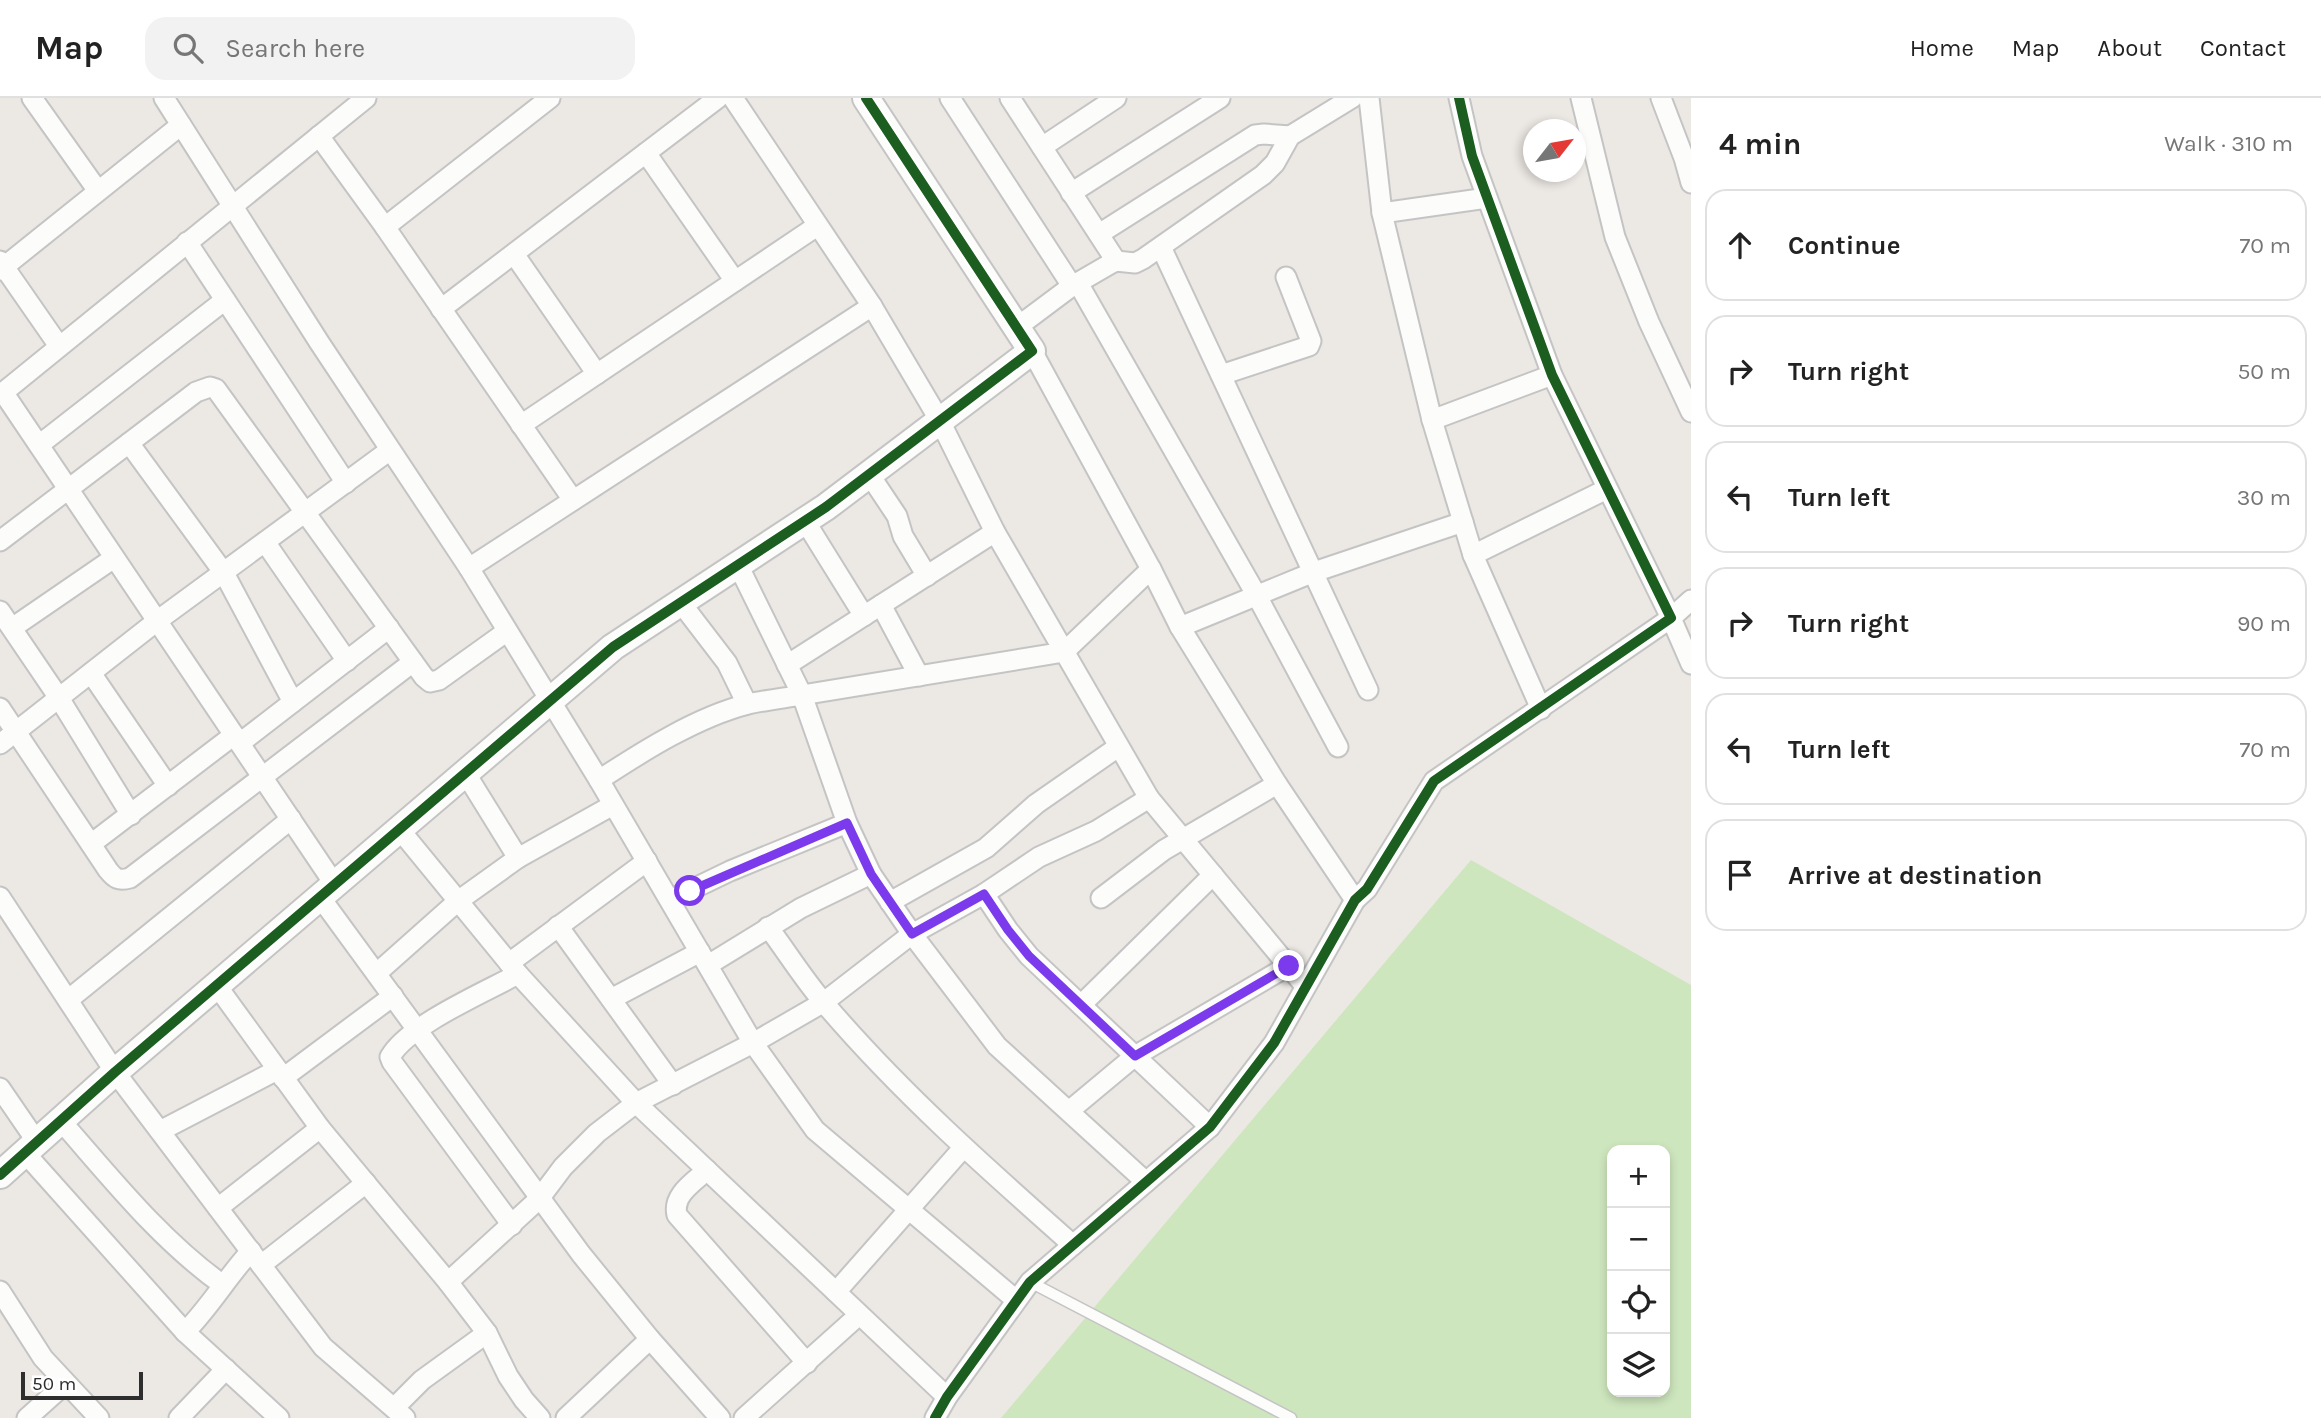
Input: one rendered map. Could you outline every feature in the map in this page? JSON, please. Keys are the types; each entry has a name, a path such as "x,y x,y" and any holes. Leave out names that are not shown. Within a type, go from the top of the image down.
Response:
{"street":[{"path":"32,98 98,191"},
{"path":"366,98 1,393 39,445 291,819 328,891 377,974 539,1199 649,1339 720,1418"},
{"path":"385,227 550,98"},
{"path":"441,309 718,98"},
{"path":"733,98 872,306 940,421 995,532 1149,798 1305,986"},
{"path":"866,98 1032,351 1180,627 1277,785 1355,900"},
{"path":"950,98 1075,285 1257,596 1338,747"},
{"path":"1010,98 1116,261"},
{"path":"1042,147 1116,98"},
{"path":"1072,193 1220,98"},
{"path":"1016,328 1075,285 1116,261 1135,263 1161,247 1263,175 1275,163 1290,136 1352,98"},
{"path":"1369,98 1382,212 1432,420 1473,555 1541,709"},
{"path":"1459,98 1472,156 1552,375 1691,664"},
{"path":"1581,98 1615,237 1649,322 1691,412"},
{"path":"1661,98 1685,158 1691,183"},
{"path":"171,101 181,125 231,206 469,568 599,779 753,1043 815,1130 1016,1300"},
{"path":"60,346 1,266 181,125"},
{"path":"1099,234 1255,135 1290,136"},
{"path":"319,136 573,500"},
{"path":"646,153 734,281"},
{"path":"1382,212 1487,198"},
{"path":"521,425 817,226"},
{"path":"187,242 346,483"},
{"path":"1161,247 1368,690"},
{"path":"514,254 597,374"},
{"path":"1221,375 1309,346 1311,341 1286,277"},
{"path":"39,445 225,300"},
{"path":"469,568 872,306"},
{"path":"0,1175 115,1072 613,647 805,521 1032,351"},
{"path":"1432,420 1552,375"},
{"path":"0,541 196,392 210,387 216,389 424,677 434,682 506,632"},
{"path":"129,443 224,573 293,702"},
{"path":"0,744 157,621 390,450"},
{"path":"869,474 897,516 903,536 927,576"},
{"path":"1473,555 1607,489"},
{"path":"805,521 919,676"},
{"path":"1180,627 1314,572 1463,522"},
{"path":"787,665 995,532"},
{"path":"265,542 347,661"},
{"path":"12,628 114,558"},
{"path":"738,565 802,695 847,823 871,874 912,934 997,1046 1146,1182"},
{"path":"599,779 653,744 747,704 1064,652 1151,569"},
{"path":"935,1418 947,1397 1030,1282 1210,1127 1275,1043 1355,900 1367,889 1434,781 1671,618 1691,600"},
{"path":"681,603 727,663 747,704"},
{"path":"0,611 59,698 131,815"},
{"path":"91,845 168,786 293,702 389,628"},
{"path":"0,708 114,878 122,880 130,878 414,662"},
{"path":"91,673 168,786"},
{"path":"890,902 986,848 1046,796 1118,747"},
{"path":"466,774 519,858"},
{"path":"1101,898 1150,859 1277,785"},
{"path":"448,1282 539,1199 563,1167 597,1133 636,1103 753,1043 824,1002 912,934 984,894 1039,857 1096,831 1149,798"},
{"path":"377,974 458,901 519,858 613,805"},
{"path":"68,1000 291,819"},
{"path":"670,900 847,823"},
{"path":"400,830 513,968 636,1103 947,1397"},
{"path":"513,1225 390,1057 418,1029 513,968 558,926 647,861"},
{"path":"611,999 704,958 768,927 828,893 871,874"},
{"path":"1081,1005 1213,875"},
{"path":"984,894 1029,956 1210,1127"},
{"path":"0,897 115,1072 323,1347 399,1413 422,1380 487,1333"},
{"path":"558,926 673,1085"},
{"path":"768,927 824,1002 889,1074 963,1148 1073,1245"},
{"path":"1069,1111 1135,1056 1289,966"},
{"path":"216,986 320,1128 487,1333 509,1376 524,1400 540,1418"},
{"path":"160,1131 280,1074 393,996"},
{"path":"0,1088 31,1147 185,1332 279,1418"},
{"path":"61,1121 159,1232 192,1263 223,1286"},
{"path":"218,1208 320,1128"},
{"path":"836,1292 963,1148"},
{"path":"707,1170 677,1199 677,1214 807,1363"},
{"path":"185,1332 205,1311 232,1271 256,1258 366,1183"},
{"path":"0,1291 43,1358 99,1418"},
{"path":"744,1418 859,1315"},
{"path":"566,1418 649,1339"},
{"path":"179,1418 226,1369"},
{"path":"27,1418 65,1384"}],"lane":[{"path":"1030,1282 1291,1418"}],"green space":[{"path":"1471,860 1691,985 1691,1418 1001,1418"}],"cycle path":[{"path":"0,1175 115,1072 613,647 826,507 1032,351 866,98"},
{"path":"935,1418 947,1397 1030,1282 1210,1127 1274,1043 1355,900 1367,889 1434,781 1671,618 1552,375 1472,156 1459,98"}],"route":[{"path":"690,891 847,823 871,874 912,934 984,894 1029,956 1135,1056 1289,966"}]}
